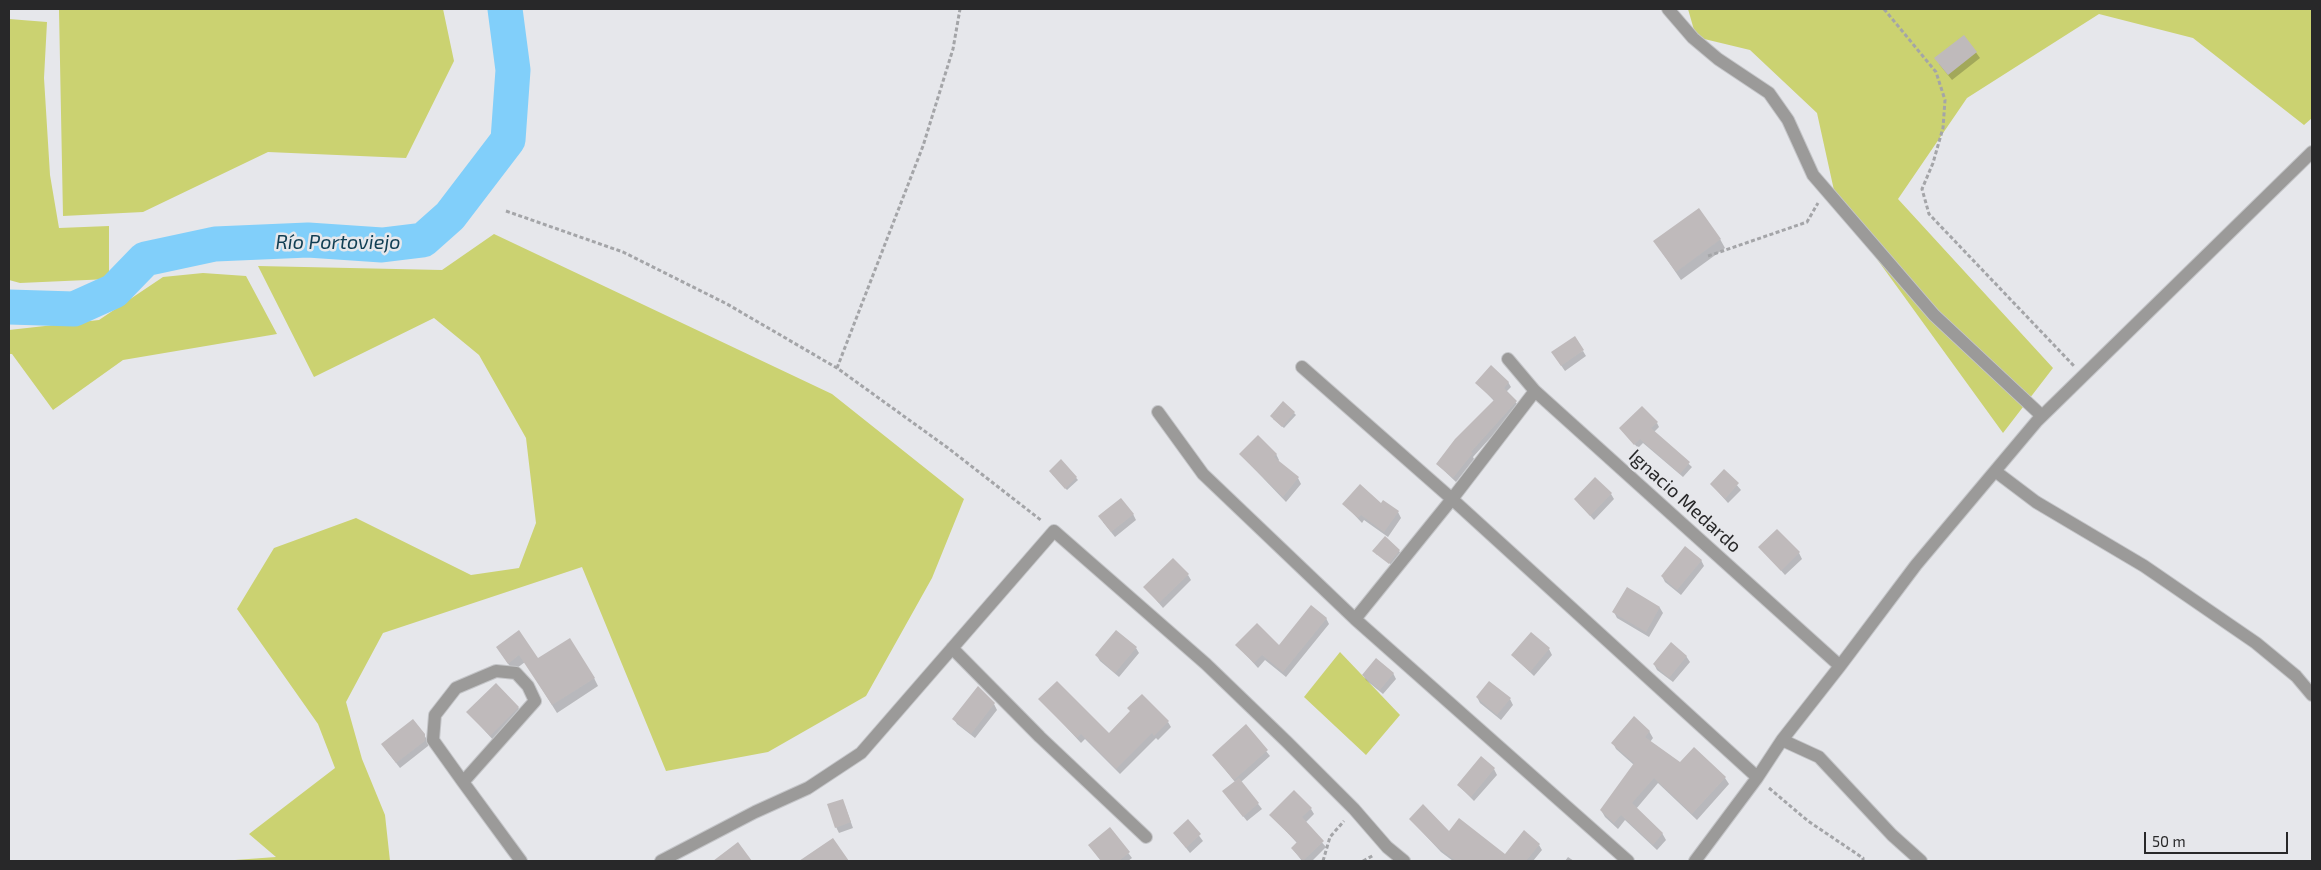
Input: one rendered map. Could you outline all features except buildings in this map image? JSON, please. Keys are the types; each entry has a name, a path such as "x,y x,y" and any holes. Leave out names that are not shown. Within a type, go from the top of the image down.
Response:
{"street":[{"path":"1668,9 1693,38 1712,54 1768,93 1788,120 1813,175 1934,314 2042,416"},
{"path":"1695,861 1757,778 1782,740 1916,565 1995,470 2042,416 2312,152"},
{"name":"Ignacio Medardo","path":"1508,359 1535,391 1840,666"},
{"path":"1302,367 1452,499 1757,778"},
{"path":"1355,619 1452,499 1535,391"},
{"path":"1158,412 1203,474 1355,619 1628,861"},
{"path":"1995,470 2036,502 2144,566 2256,643 2296,676 2312,695"},
{"path":"661,861 755,812 808,788 861,753 1054,531 1206,664 1354,809 1387,847 1404,861"},
{"path":"952,648 1040,736 1146,837"},
{"path":"463,782 535,701 528,686 516,673 496,671 456,688 434,715 433,740 463,782 521,861"},
{"path":"1782,740 1820,757 1892,835 1921,861"}],"path":[{"path":"837,368 923,146 953,49 960,9"},
{"path":"1884,9 1936,72 1945,100 1943,128 1933,163 1922,189 1929,214 2083,376"},
{"path":"1708,256 1807,222 1826,189"},
{"path":"506,211 623,252 727,304 837,368 948,448 1054,531"},
{"path":"1757,778 1808,820 1863,858 1863,861"},
{"path":"1323,861 1330,836 1354,809"}],"green space":[{"path":"47,9 443,9 454,61 406,158 268,152 143,212 63,216 59,10"},
{"path":"1688,9 2312,9 2312,118 2304,125 2193,38 2099,14 1967,98 1898,199 2053,368 2003,433 1837,204 1817,113 1750,50 1696,37"},
{"path":"9,19 47,22 44,78 50,175 59,228 109,226 109,279 20,283 9,280"},
{"path":"494,234 832,394 964,499 932,578 866,696 768,752 666,771 582,567 383,633 346,702 362,759 385,815 390,861 221,861 276,857 249,834 335,768 318,724 237,609 274,548 356,518 471,575 519,568 536,523 526,438 479,355 434,318 314,377 258,266 442,270"},
{"path":"203,273 246,276 277,334 123,360 53,410 12,354 9,354 9,330 99,320 163,277"},
{"path":"1340,652 1400,715 1366,755 1304,697"}],"waterway":[{"name":"Río Portoviejo","path":"9,307 74,309 114,291 145,259 215,244 308,240 382,245 423,240 450,216 508,140 513,70 505,9"}]}
